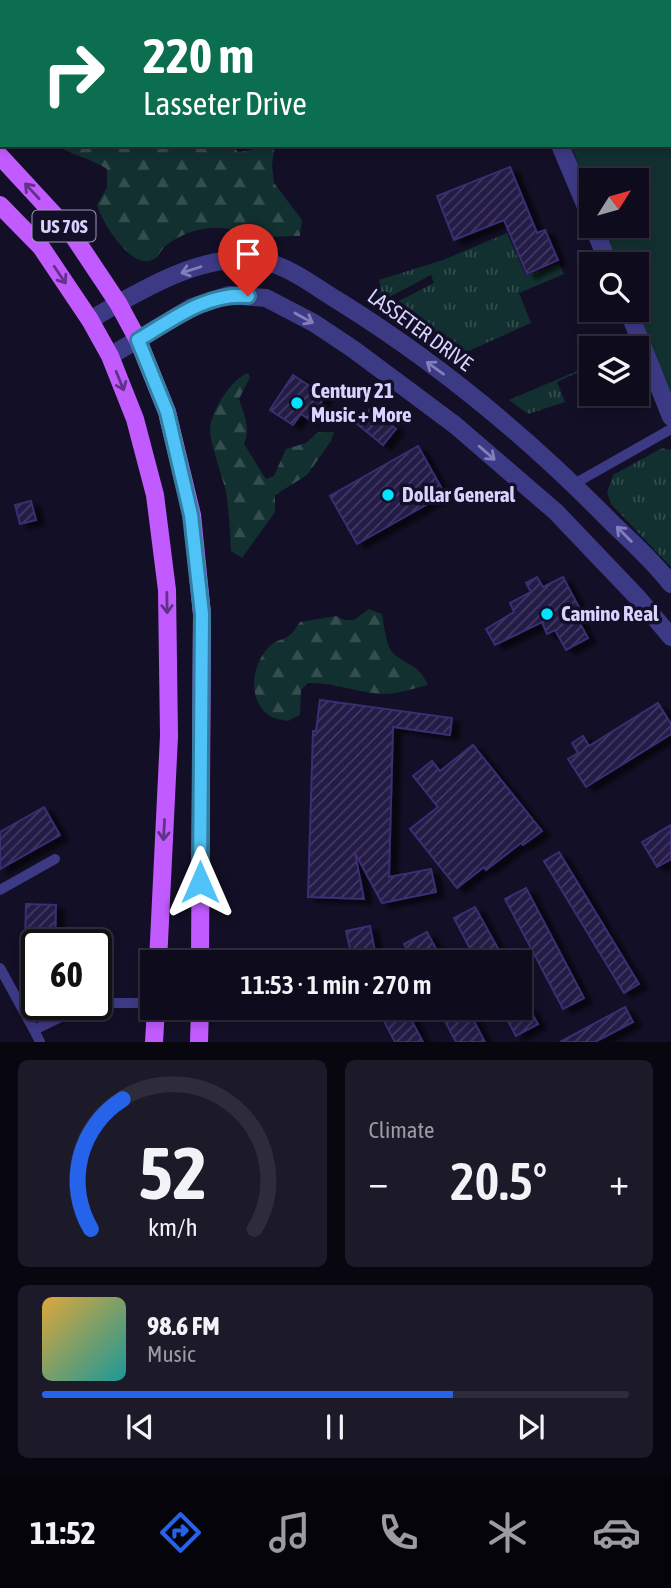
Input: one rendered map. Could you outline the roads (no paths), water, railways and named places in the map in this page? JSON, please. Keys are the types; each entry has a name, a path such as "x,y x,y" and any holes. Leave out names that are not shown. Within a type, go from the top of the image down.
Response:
{"main road":[{"name":"US 70S","path":"0,156 72,234 118,303 138,340 167,412 188,502 202,614 200,950"},
{"name":"US 70S","path":"0,205 41,247 90,320 110,356 135,419 155,495 167,590 169,736 159,950"},
{"path":"154,1042 155,1020"},
{"path":"199,1042 200,1020"}],"street":[{"path":"561,147 579,191"},
{"name":"LASSETER DRIVE","path":"90,320 176,275 220,261 262,261 296,274 371,321 458,385 575,484 671,584"},
{"path":"110,356 192,307 229,295 266,298 313,323 353,349 446,418 542,500 638,598 671,637"},
{"path":"633,322 671,417"}],"lane":[{"path":"575,484 671,429"},
{"path":"0,890 55,859"},
{"path":"0,968 40,1042"},
{"path":"112,1003 140,1003"},
{"path":"34,1030 55,1020"}],"place":[{"name":"Century 21 Music + More","path":"297,403"},
{"name":"Dollar General","path":"388,495"},
{"name":"Camino Real","path":"547,614"}]}
